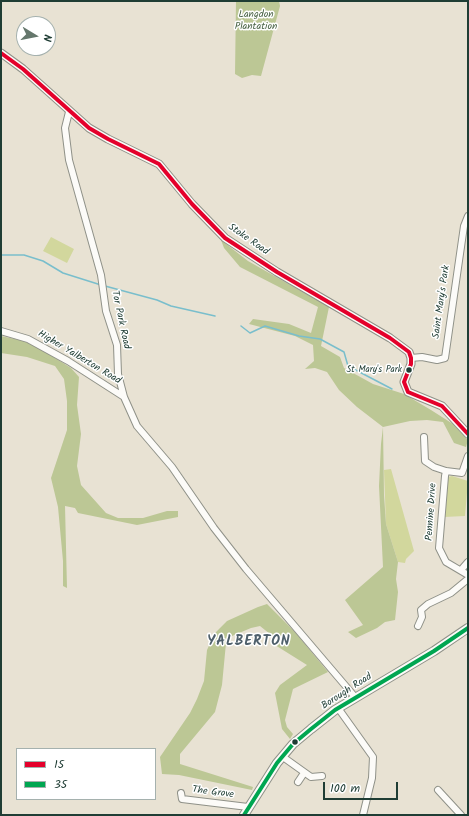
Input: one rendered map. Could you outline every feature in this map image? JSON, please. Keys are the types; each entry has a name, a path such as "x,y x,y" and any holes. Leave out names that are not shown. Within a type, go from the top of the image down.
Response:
{"main road":[{"name":"Borough Road","path":"244,815 248,807 293,744 338,708 434,651 468,628"}],"street":[{"name":"Stoke Road","path":"1,53 23,69 69,112 89,128 108,140 159,164 192,204 225,238 277,272 390,338 409,352 411,358"},
{"name":"Tor Park Road","path":"69,112 65,128 69,160 102,280 106,311 117,346 118,374 124,397 137,426 172,467 214,528 265,592 355,697"},
{"name":"Saint Mary's Park","path":"411,358 422,357 437,360 445,358 464,226 468,216"},
{"name":"Higher Yalberton Road","path":"1,331 28,339 68,361 124,397"},
{"path":"411,358 404,382 408,392 442,406 468,434"},
{"path":"424,437 425,461 434,467 446,471"},
{"name":"Pennine Drive","path":"468,456 465,473 446,471 439,548 446,562 468,575"},
{"path":"461,570 468,562"},
{"path":"418,626 422,617 422,610 451,593 468,579"},
{"path":"338,708 373,757 372,778 364,815"},
{"path":"283,757 311,777 322,776"},
{"path":"298,782 304,773"},
{"path":"438,790 461,815"},
{"name":"The Grove","path":"181,793 182,799 248,807"}],"green space":[{"name":"Langdon Plantation","path":"236,1 279,1 280,6 261,76 252,75 242,78 235,74"},
{"path":"51,237 74,249 67,263 43,251"},
{"path":"221,240 248,261 329,307 321,346 340,357 344,368 373,384 404,394 453,424 468,440 466,447 454,443 443,422 427,420 410,421 383,427 357,407 339,390 327,372 315,368 305,369 314,361 313,345 295,336 249,324 253,319 289,324 311,333 318,307 240,267 224,248"},
{"path":"1,336 24,341 44,351 71,368 79,377 77,405 81,434 77,466 81,485 106,513 118,518 143,518 167,511 178,511 178,517 137,525 78,513 75,508 65,506 67,588 63,586 63,561 58,507 51,478 67,430 67,401 64,379 55,366 27,357 1,353"},
{"path":"383,427 386,524 398,562 396,579 398,592 395,620 385,622 377,628 356,638 348,632 363,625 345,600 383,567 379,486"},
{"path":"391,469 414,551 406,559 405,563 398,562 386,524 384,470"},
{"path":"452,476 468,481 465,516 444,517 448,477"},
{"path":"267,604 295,632 328,672 293,689 285,720 287,727 293,734 290,739 282,729 275,693 280,685 307,665 275,645 275,638 260,626 251,628 232,636 226,643 222,685 215,712 180,754 180,764 253,787 252,790 179,775 162,774 160,757 190,713 197,699 204,681 207,650 215,633 227,621"}],"waterway":[{"path":"1,255 24,255 43,261 63,273 101,285"},
{"path":"105,286 157,300 171,306 215,316"},
{"path":"241,326 250,333 265,326 299,336 320,339 344,352 348,366 392,389"}],"transit line":[{"name":"15","path":"1,53 23,69 89,128 159,164 192,204 225,238 277,272 390,338 409,352 411,364 404,382 408,392 442,406 468,434"},
{"name":"35","path":"244,815 277,763 293,744 335,710 434,651 468,628"}],"place":[{"name":"St Mary's Park","path":"409,370"}],"district":[{"name":"YALBERTON","path":"249,643"}]}
